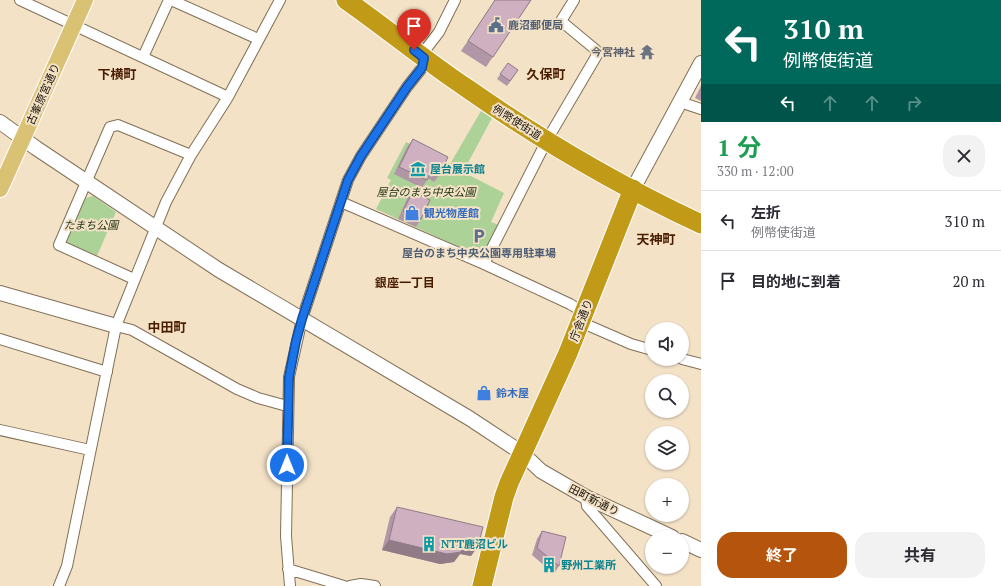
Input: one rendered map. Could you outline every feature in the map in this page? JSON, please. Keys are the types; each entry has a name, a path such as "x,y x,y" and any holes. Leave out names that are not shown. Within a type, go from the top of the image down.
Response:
{"highway":[{"name":"例幣使街道","path":"346,0 468,90 546,140 633,189 701,224"},
{"name":"庁舎通り","path":"482,586 504,497 522,453 568,354 633,189"}],"main road":[{"name":"古峯原宮通り","path":"0,188 85,0"}],"street":[{"path":"20,0 228,97"},
{"path":"143,57 170,0 258,39"},
{"path":"60,586 67,566 116,326 155,226 191,155 228,97 280,0"},
{"path":"290,586 286,536 289,377 302,319 348,180 361,156 407,87 422,68 426,49 439,32 456,0"},
{"path":"484,264 546,140 597,54 596,50 561,21 574,0"},
{"name":"庁舎通り","path":"633,189 701,63"},
{"path":"680,102 701,109"},
{"name":"田町新通り","path":"0,122 23,139 219,270 469,418 522,453 541,471 586,497 657,530"},
{"path":"134,279 59,245 110,127 118,125 191,155"},
{"path":"341,202 484,264 570,304 578,309 587,326 631,344 645,348"},
{"path":"0,293 132,330 237,389 258,398 288,406"},
{"path":"0,339 107,372"},
{"path":"689,361 701,364"},
{"path":"0,430 90,450"},
{"path":"586,497 587,506 656,586"},
{"path":"689,545 701,550"},
{"path":"288,569 344,586"},
{"path":"350,586 361,584 375,586"}],"green space":[{"name":"屋台のまち中央公園","path":"481,111 492,118 463,172 504,193 491,222 499,225 483,258 376,209 391,180 387,178 406,142 450,164"},
{"name":"たまち公園","path":"93,196 116,212 97,256 69,245 66,238 83,199"}],"building":[{"name":"鹿沼郵便局","path":"495,0 531,0 493,57 468,41"},
{"path":"508,63 518,70 510,81 500,74"},
{"name":"屋台展示館","path":"413,139 448,157 440,174 432,170 427,180 399,167"},
{"path":"413,191 430,200 421,219 403,211"},
{"name":"NTT鹿沼ビル","path":"397,507 483,527 478,546 463,543 461,552 447,554 389,540"},
{"path":"542,531 566,537 559,566 537,548"}],"place":[{"name":"鹿沼郵便局","path":"496,25"},
{"name":"今宮神社","path":"647,52"},
{"name":"屋台展示館","path":"418,169"},
{"name":"観光物産館","path":"412,213"},
{"name":"屋台のまち中央公園専用駐車場","path":"479,236"},
{"name":"鈴木屋","path":"484,393"},
{"name":"NTT鹿沼ビル","path":"429,544"},
{"name":"野州工業所","path":"549,565"}],"district":[{"name":"下横町","path":"117,74"},
{"name":"久保町","path":"546,74"},
{"name":"天神町","path":"656,239"},
{"name":"銀座一丁目","path":"405,282"},
{"name":"中田町","path":"167,327"}],"route":[{"path":"287,465 289,377 302,319 348,180 361,156 407,87 422,68 424,58 414,50"}]}
